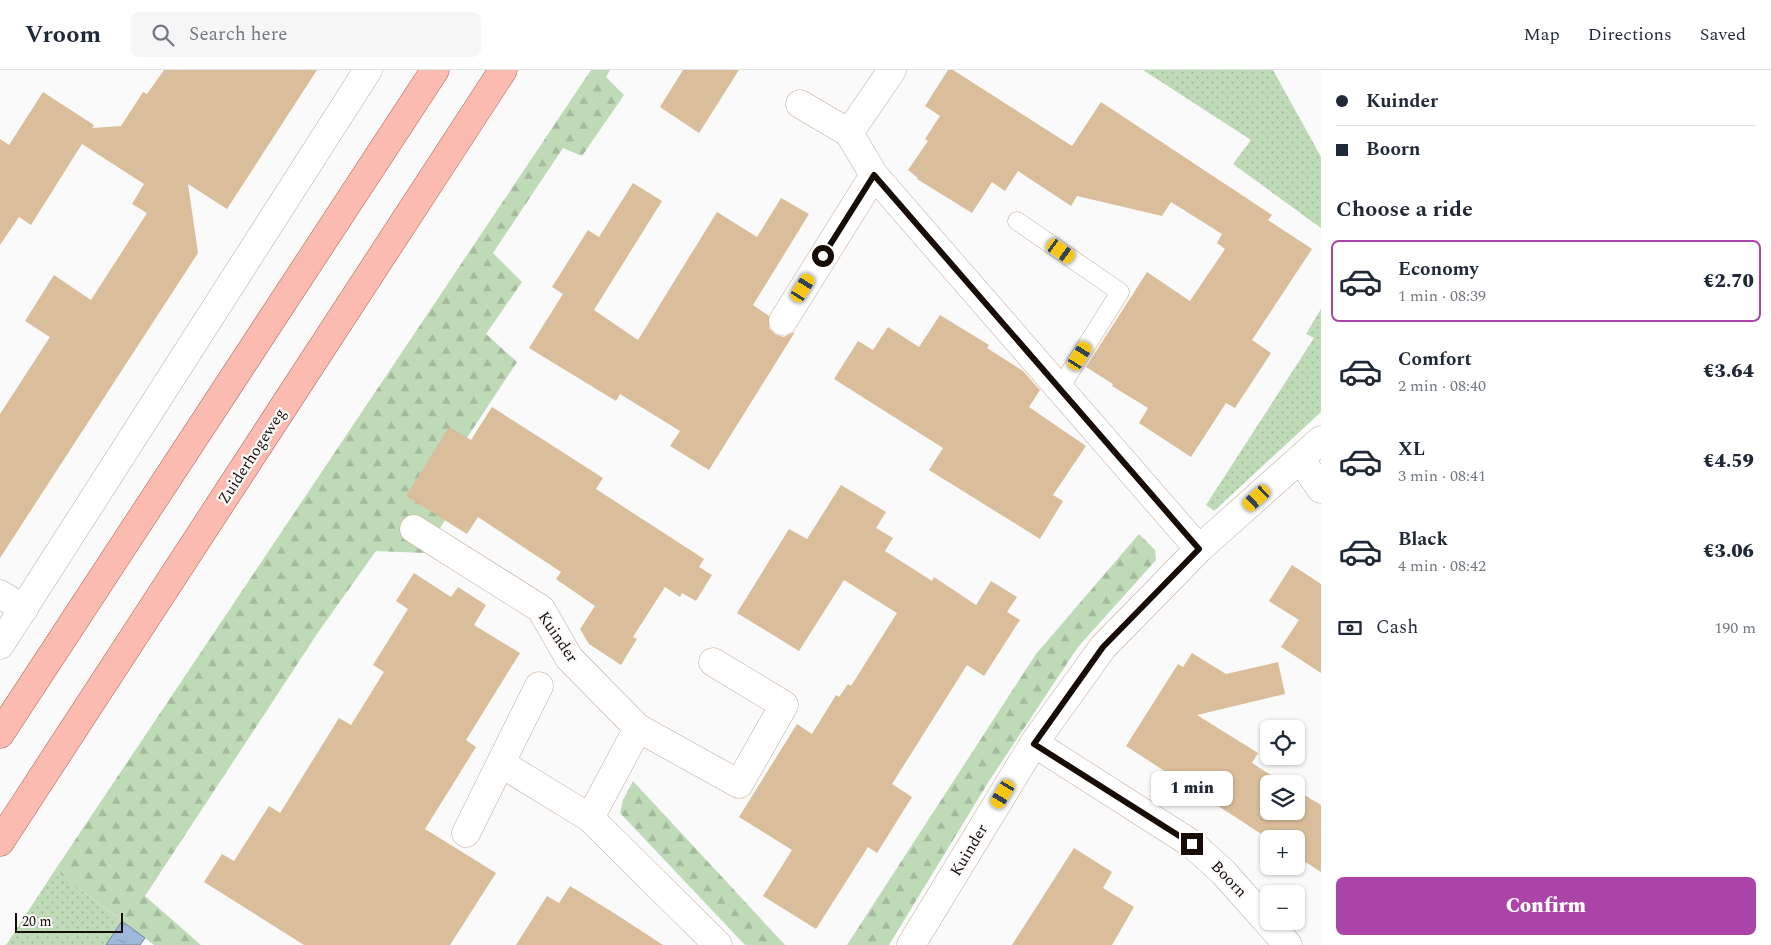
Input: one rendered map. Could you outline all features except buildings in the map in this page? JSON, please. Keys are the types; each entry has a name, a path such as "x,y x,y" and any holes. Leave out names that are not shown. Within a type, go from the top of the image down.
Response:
{"main road":[{"path":"0,734 435,70"},
{"name":"Zuiderhogeweg","path":"0,842 504,70"}],"street":[{"path":"0,645 368,70"},
{"path":"849,133 892,70"},
{"path":"800,104 849,133 874,175 1199,549"},
{"path":"783,321 874,175"},
{"name":"Kuinder","path":"911,945 1034,744 1103,647 1199,549 1321,440"},
{"path":"1300,459 1321,489"},
{"name":"Kuinder","path":"414,529 541,609 569,658 638,728 739,784 784,705 713,662"},
{"path":"0,594 24,609"},
{"path":"466,833 502,764 539,686"},
{"path":"590,818 638,728"},
{"name":"Boorn","path":"1034,744 1192,844 1223,872 1288,945"},
{"path":"502,764 590,818 718,945"}],"lane":[{"path":"1016,221 1120,292 1060,388"}],"green space":[{"path":"591,70 610,70 606,77 624,95 582,156 563,148 493,253 522,282 486,334 517,362 430,494 445,520 425,553 376,551 319,631 145,896 201,945 154,945 55,870"},
{"path":"1143,70 1273,70 1321,157 1321,228 1233,164 1251,140"},
{"path":"1321,309 1321,412 1214,511 1206,505 1314,338 1306,334"},
{"path":"1139,534 1155,550 1156,560 1078,647 989,781 889,945 847,945 1036,654"},
{"path":"633,781 785,945 745,945 620,813 623,800"},
{"path":"55,870 122,921 106,945 6,945"}],"water":[{"path":"122,921 145,938 140,945 106,945"}],"route":[{"path":"823,256 874,175 1016,336 1199,549 1103,647 1034,744 1192,844"}]}
